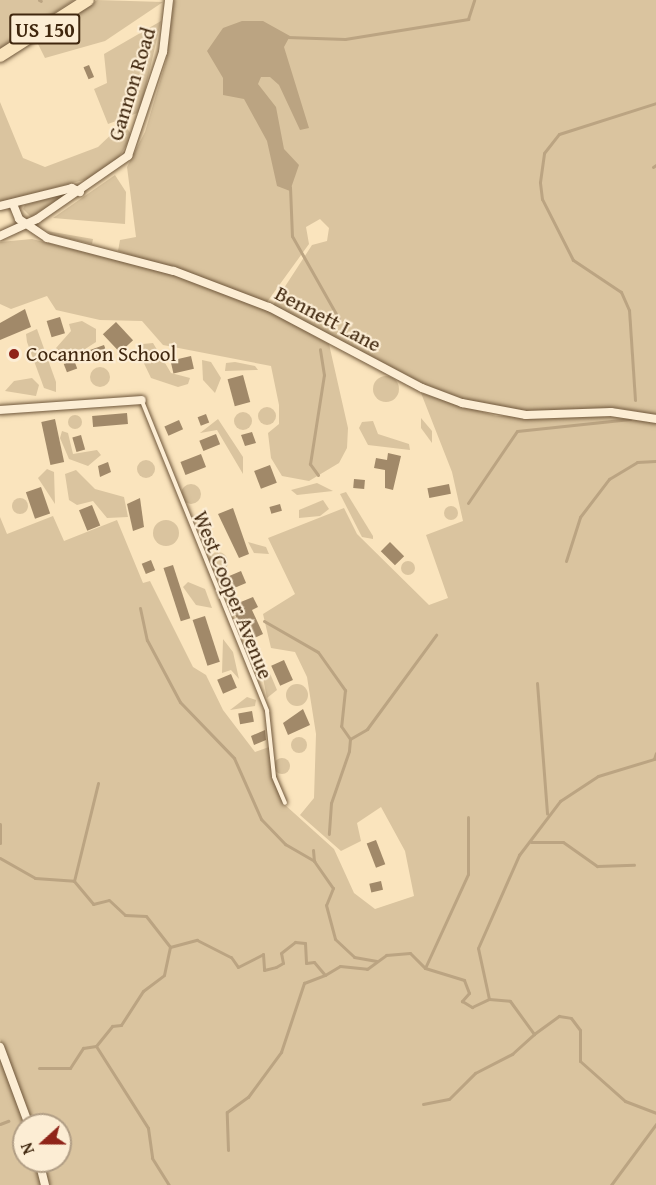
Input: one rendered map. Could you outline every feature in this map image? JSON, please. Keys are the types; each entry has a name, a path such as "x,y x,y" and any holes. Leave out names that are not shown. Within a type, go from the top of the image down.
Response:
{"main road":[{"name":"US 150","path":"0,56 88,0"}],"street":[{"name":"Gannon Road","path":"13,204 72,188 80,192 111,172 135,144 167,34 169,0"},
{"path":"0,237 27,225 80,192"},
{"path":"0,206 13,204"},
{"name":"Bennett Lane","path":"13,204 27,225 47,238 136,260 269,307 422,388 462,403 526,415 611,412 656,419"},
{"path":"0,410 142,400"},
{"path":"0,1047 25,1113"}],"lane":[{"name":"West Cooper Avenue","path":"142,400 224,615 267,711 273,769 285,803"}],"shaded area":[{"path":"0,0 74,0 0,49"},
{"path":"97,0 163,2 105,41 45,58 37,42"},
{"path":"174,0 656,0 656,415 618,408 527,411 463,399 424,384 273,305 312,245 327,241 329,228 320,219 306,227 309,244 267,302 118,251 120,240 136,237 127,167 145,132 166,61"},
{"path":"161,21 140,112 108,124 94,89 107,83 104,54"},
{"path":"242,21 263,21 290,36 284,47 309,128 300,130 279,85 270,77 261,77 258,84 276,107 284,149 299,165 290,191 277,186 267,141 244,99 223,95 223,78 207,51 223,28"},
{"path":"0,102 23,158 45,167 98,147 117,129 127,128 132,136 114,165 95,177 0,202"},
{"path":"115,175 126,192 125,224 53,218"},
{"path":"68,193 31,217 23,209 25,205"},
{"path":"47,231 93,239 92,244 52,235"},
{"path":"32,239 175,275 269,311 329,344 348,428 347,448 339,463 309,481 282,476 271,458 268,433 279,424 279,405 271,366 163,345 142,321 100,320 56,310 47,296 11,309 0,304 0,242"},
{"path":"82,321 96,329 96,342 76,355 63,354 56,348 71,331 69,324"},
{"path":"37,329 56,382 56,392 44,388 27,342 26,334"},
{"path":"153,343 171,373 190,378 188,384 178,387 151,378 140,355 143,344"},
{"path":"202,360 211,362 221,378 215,393 203,380"},
{"path":"235,362 255,366 258,370 225,371 226,363"},
{"path":"100,367 107,370 110,377 107,384 100,387 93,384 90,377 93,370"},
{"path":"386,376 395,380 399,389 395,398 386,402 377,398 373,389 377,380"},
{"path":"32,378 39,385 36,396 5,391 14,381"},
{"path":"421,393 496,416 626,417 656,423 656,1185 49,1185 46,1173 72,1173 72,1113 29,1113 0,1039 0,517 7,534 53,516 64,541 117,520 143,583 150,581 193,667 206,675 223,710 255,752 269,747 284,804 334,849 354,893 375,909 414,896 405,851 381,807 357,823 361,841 341,851 300,815 314,798 316,734 307,677 295,652 271,648 263,614 295,594 268,538 344,508 357,534 429,605 448,598 426,535 463,521 452,472"},
{"path":"267,407 275,412 276,416 271,424 267,425 259,420 258,416 263,408"},
{"path":"243,412 249,415 252,421 249,427 243,430 237,427 234,421 237,415"},
{"path":"75,415 80,417 82,422 80,427 75,429 70,427 68,422 70,417"},
{"path":"421,418 432,431 432,443 421,428"},
{"path":"218,419 243,457 243,474 217,430 200,433"},
{"path":"373,421 378,434 409,444 410,450 368,445 359,428 362,422"},
{"path":"62,431 68,433 73,454 97,450 101,455 88,466 69,459 60,438"},
{"path":"146,460 152,463 155,469 152,475 146,478 140,475 137,469 140,463"},
{"path":"47,469 54,472 55,504 38,478"},
{"path":"76,470 95,489 124,497 128,517 107,518 93,501 77,505 69,500 65,474"},
{"path":"317,483 333,491 297,495 291,490"},
{"path":"191,484 198,487 201,494 198,501 191,504 184,501 181,494 184,487"},
{"path":"346,492 373,539 362,537 340,494"},
{"path":"20,498 26,500 28,506 26,512 20,514 14,512 12,506 14,500"},
{"path":"323,500 329,509 320,516 299,518 299,510"},
{"path":"451,506 456,508 458,513 456,518 451,520 446,518 444,513 446,508"},
{"path":"166,520 175,524 179,533 175,542 166,546 157,542 153,533 157,524"},
{"path":"248,542 266,547 269,554 254,553"},
{"path":"218,552 225,555 228,562 225,569 218,572 211,569 208,562 211,555"},
{"path":"405,561 411,561 415,568 411,575 405,575 401,571 401,565"},
{"path":"188,582 205,589 212,608 196,605 183,587"},
{"path":"223,639 233,652 239,679 231,670 222,673"},
{"path":"269,671 277,690 267,698 263,678"},
{"path":"297,684 305,687 308,695 305,703 297,706 289,703 286,695 289,687"},
{"path":"247,697 256,700 255,706 230,710"},
{"path":"299,737 305,739 307,745 305,751 299,753 293,751 291,745 293,739"},
{"path":"282,758 290,766 282,774 274,766"},
{"path":"0,1057 21,1113 12,1113 12,1173 38,1173 41,1185 0,1185"}],"building":[{"path":"89,65 94,77 89,79 83,67"},
{"path":"25,309 31,327 0,340 0,323"},
{"path":"60,317 65,333 52,337 47,321"},
{"path":"116,322 133,340 120,353 103,334"},
{"path":"104,345 108,356 89,363 85,352"},
{"path":"191,356 194,369 173,373 171,361"},
{"path":"74,360 77,368 67,372 64,364"},
{"path":"243,375 250,402 235,406 228,379"},
{"path":"127,413 128,424 93,427 92,416"},
{"path":"206,414 209,422 201,426 198,417"},
{"path":"55,419 64,462 50,465 41,422"},
{"path":"179,420 183,429 168,436 164,427"},
{"path":"252,432 256,443 245,446 241,435"},
{"path":"216,434 220,444 203,451 199,441"},
{"path":"81,435 85,449 76,452 72,437"},
{"path":"388,453 401,456 393,490 385,488 385,470 374,468 376,458 387,460"},
{"path":"201,454 206,467 185,475 180,462"},
{"path":"108,462 111,472 100,477 98,466"},
{"path":"270,465 277,483 261,489 254,471"},
{"path":"354,479 365,480 364,489 353,488"},
{"path":"449,484 451,494 429,498 427,488"},
{"path":"41,487 50,513 35,519 26,492"},
{"path":"140,498 144,527 133,531 127,504"},
{"path":"280,504 282,511 271,514 269,507"},
{"path":"92,505 100,525 87,531 79,510"},
{"path":"233,508 249,554 239,558 218,514"},
{"path":"390,542 404,556 395,565 381,551"},
{"path":"151,560 155,570 146,574 142,564"},
{"path":"173,565 190,618 181,621 163,568"},
{"path":"241,571 246,583 225,592 220,580"},
{"path":"253,597 258,607 252,610 263,634 248,641 231,606"},
{"path":"205,616 220,662 207,666 193,620"},
{"path":"284,660 293,680 280,686 271,666"},
{"path":"231,674 237,688 223,694 217,680"},
{"path":"303,709 310,725 288,735 283,723"},
{"path":"252,711 254,722 240,724 238,713"},
{"path":"265,730 266,740 254,745 251,736"},
{"path":"376,840 385,864 376,868 367,844"},
{"path":"381,881 383,890 371,892 369,884"}],"waterway":[{"path":"287,37 345,39 468,19 474,0"},
{"path":"635,400 629,310 621,292 573,260 542,199 540,182 544,153 559,134 656,103"},
{"path":"290,187 292,236 339,319"},
{"path":"318,475 310,464 324,375 320,349"},
{"path":"468,503 517,431 630,419"},
{"path":"566,561 580,517 609,479 637,462 656,461"},
{"path":"140,608 147,640 180,702 234,758 261,819 285,844 314,861"},
{"path":"264,621 318,652 345,690 341,726 350,739 349,751 331,803 329,834"},
{"path":"350,739 367,729 436,635"},
{"path":"537,683 547,814"},
{"path":"489,999 478,948 519,855 560,801 598,776 654,759 656,753"},
{"path":"74,881 98,783"},
{"path":"425,968 468,874 468,817"},
{"path":"0,824 0,843"},
{"path":"531,842 563,842 597,866 634,865"},
{"path":"313,850 314,861 333,888 326,905 335,939 354,957 377,961"},
{"path":"0,858 35,878 74,881 93,904 109,900 125,915 146,916 170,947 197,940 231,957 238,967 263,954 264,970 276,967 283,963 281,953 295,942 305,943 306,963 314,962 325,975 340,966 367,969 386,955 410,953 425,968 464,980 469,993 462,1001 472,1007 489,999 510,1001 534,1034 559,1016 571,1018 580,1030 580,1061 625,1101 656,1113"},
{"path":"39,1068 70,1068 83,1048 96,1046 112,1026 121,1025 143,991 164,975 170,947"},
{"path":"228,1150 227,1112 248,1097 281,1052 304,983 325,975"},
{"path":"423,1104 449,1099 475,1073 512,1054 534,1034"},
{"path":"96,1046 148,1128 152,1158 169,1185"},
{"path":"0,1124 8,1121"},
{"path":"611,1185 656,1124"}],"place":[{"name":"Cocannon School","path":"14,354"}]}
